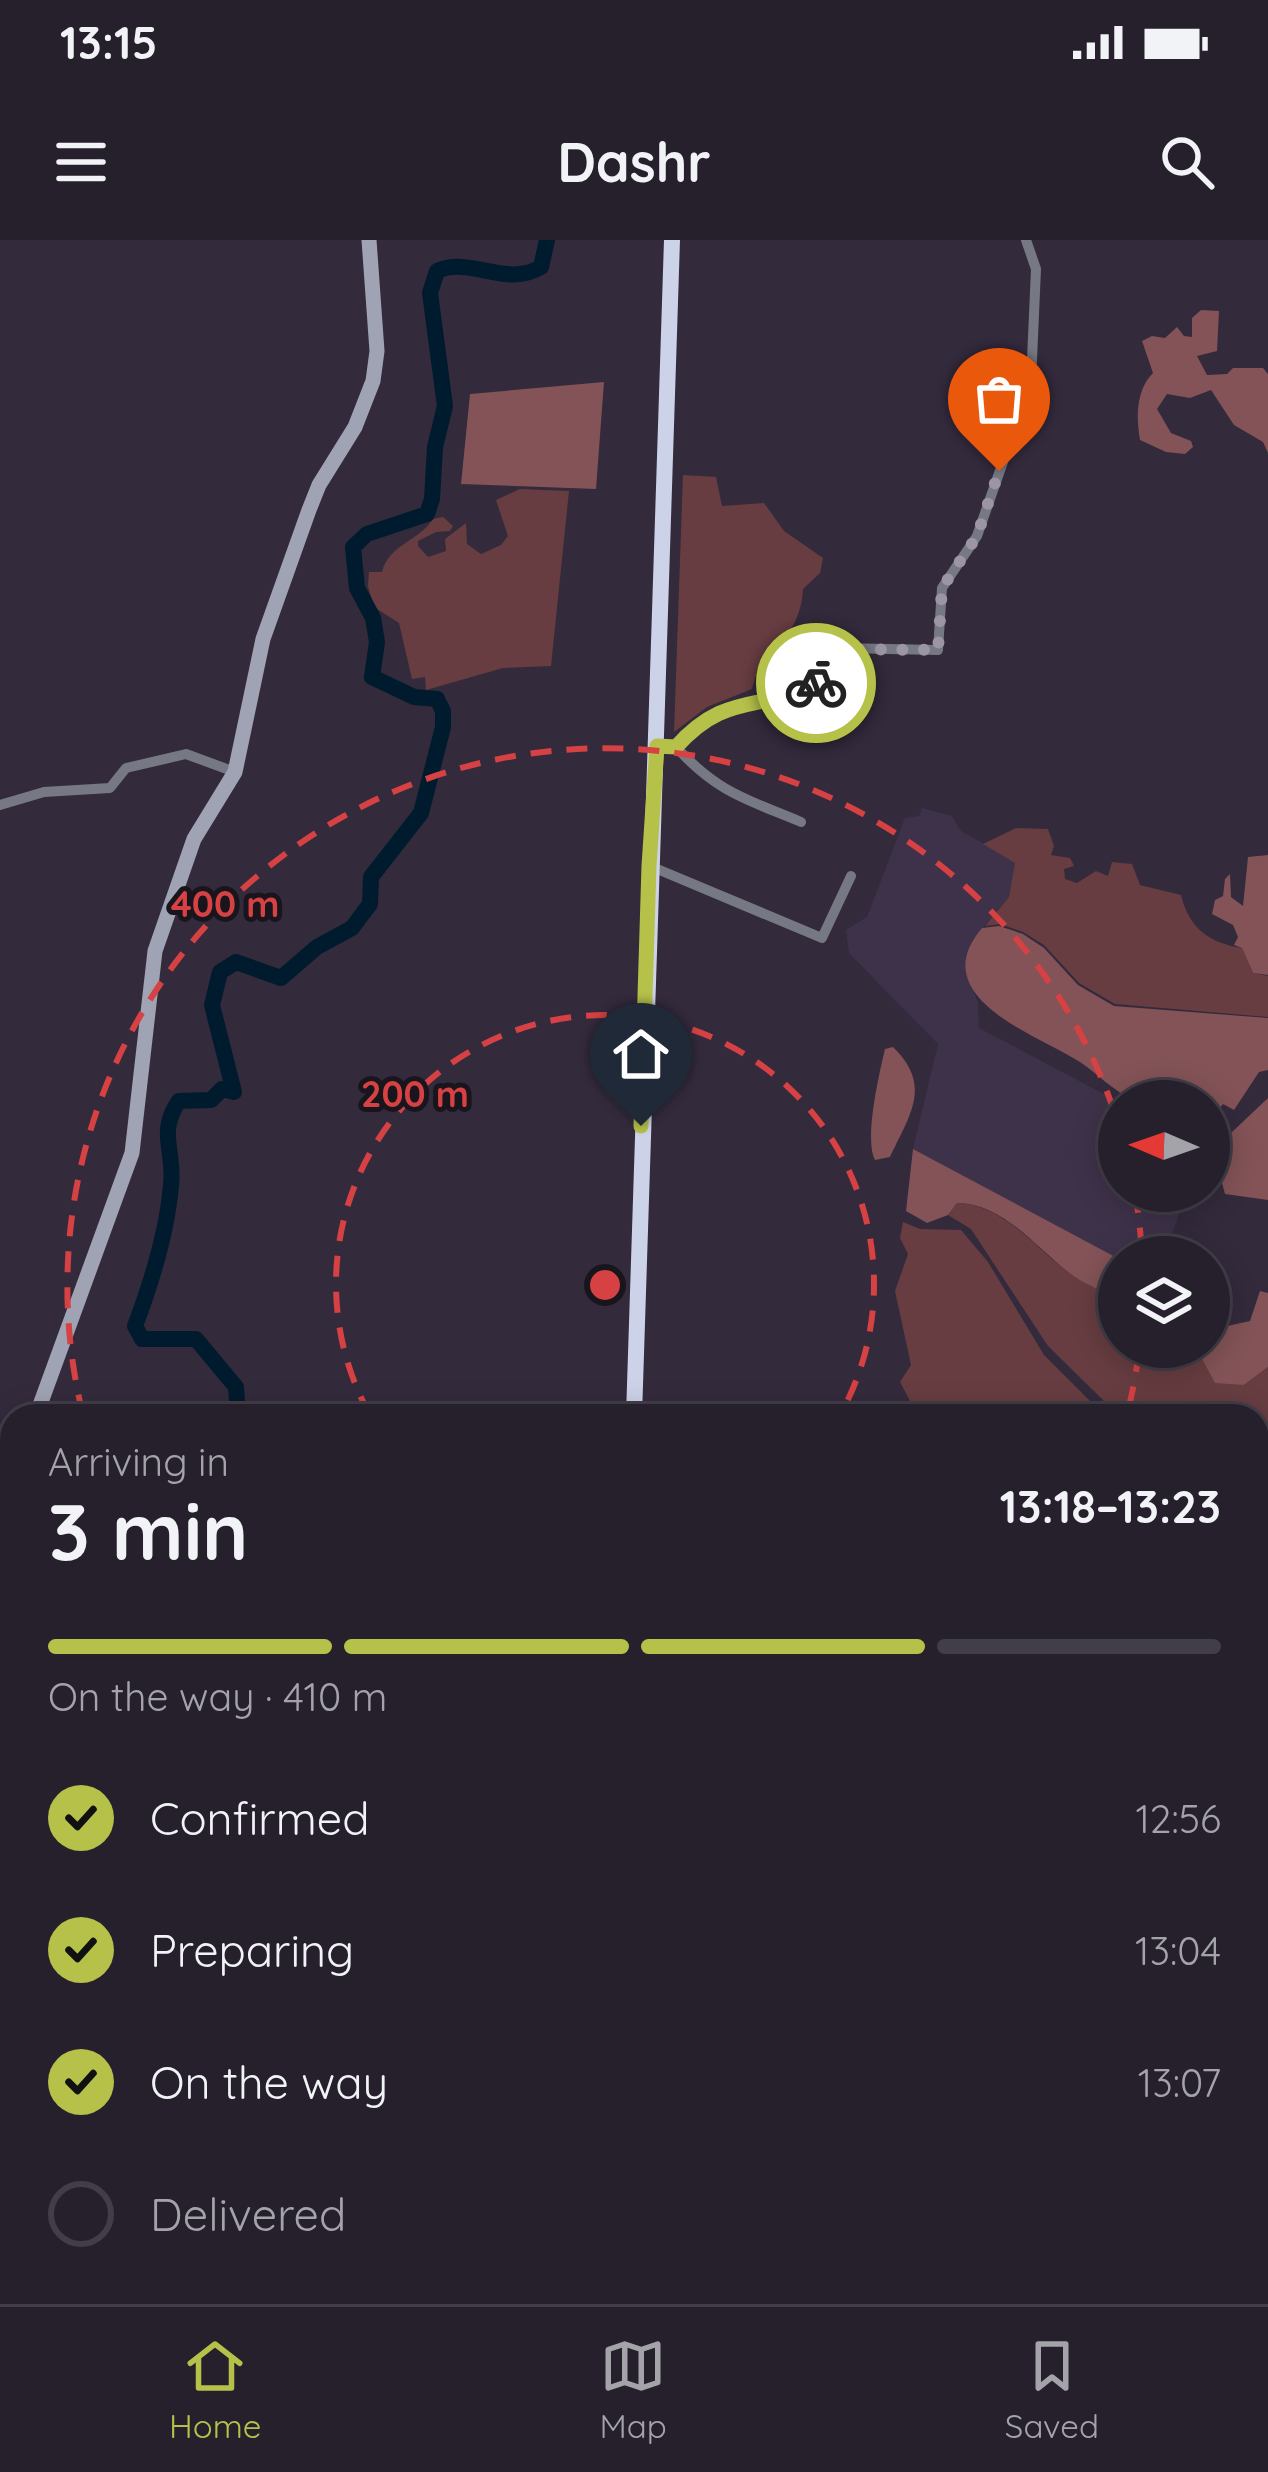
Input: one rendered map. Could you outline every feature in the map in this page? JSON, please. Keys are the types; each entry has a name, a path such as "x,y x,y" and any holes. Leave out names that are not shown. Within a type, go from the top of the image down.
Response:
{"highway":[{"path":"634,1404 649,866 667,747 672,240"}],"main road":[{"path":"40,1404 132,1153 155,951 194,839 235,772 262,639 319,484 355,427 373,381 377,351 369,240"}],"street":[{"path":"801,822 726,792 667,747 718,712 796,693 831,675 839,649 938,650 942,588 977,536 1031,382 1036,269 1026,240"},
{"path":"0,805 44,792 110,788 126,768 186,754 235,772"},
{"path":"649,866 821,938 851,877"}],"shaded area":[{"path":"1201,310 1219,311 1217,351 1197,356 1207,375 1227,374 1233,368 1263,368 1268,374 1268,453 1263,442 1234,425 1211,390 1190,398 1167,394 1157,409 1171,433 1191,441 1193,447 1185,454 1166,452 1140,440 1139,404 1153,373 1142,341 1152,336 1165,338 1177,327 1184,336 1192,337 1192,318"},
{"path":"604,382 596,489 461,484 470,394"},
{"path":"683,475 716,477 722,506 764,503 784,531 823,558 820,573 803,589 790,630 760,661 752,689 707,707 674,732"},
{"path":"520,489 569,491 551,666 503,668 426,690 425,677 412,679 399,623 374,607 369,572 382,572 391,555 433,519 443,517 453,526 418,541 428,557 446,551 445,539 466,523 467,544 481,554 501,545 508,536 496,500"},
{"path":"922,808 952,816 961,831 1016,862 1009,897 972,940 969,978 978,1003 979,1028 1098,1091 1098,1212 1180,1212 1169,1236 1098,1236 1098,1249 913,1149 938,1044 849,953 846,930 867,917 905,818 919,816"},
{"path":"1016,828 1048,829 1054,846 1051,855 1070,858 1074,866 1064,869 1065,879 1077,883 1096,871 1108,876 1112,862 1132,864 1140,885 1181,895 1202,932 1242,948 1253,973 1268,976 1268,1017 1115,1004 1079,983 1044,945 1023,932 1000,924 985,926 1009,897 1015,863 983,844"},
{"path":"1268,855 1268,975 1253,973 1242,948 1234,945 1238,937 1233,925 1212,914 1230,874 1231,897 1243,906 1248,857"},
{"path":"999,926 1023,934 1044,948 1078,985 1114,1006 1268,1018 1268,1070 1259,1072 1234,1110 1230,1108 1230,1080 1104,1080 1015,1026 976,994 966,974 968,952 982,928"},
{"path":"893,1047 912,1074 914,1100 890,1157 875,1160 874,1106 885,1049"},
{"path":"1268,1098 1268,1200 1230,1195 1230,1134"},
{"path":"913,1149 1098,1248 1098,1289 989,1210 957,1203 948,1215 927,1223 906,1211"},
{"path":"957,1203 1003,1219 1098,1289 1098,1368 1222,1368 1244,1385 1268,1367 1268,1404 1107,1404 1048,1346 971,1229 948,1215"},
{"path":"903,1222 920,1229 961,1230 988,1262 1044,1355 1093,1404 912,1404 900,1382 911,1365 895,1291 908,1254 900,1238"},
{"path":"1260,1291 1268,1293 1268,1367 1244,1385 1215,1383 1207,1368 1230,1368 1230,1325 1250,1321"}],"waterway":[{"path":"237,1404 236,1387 196,1339 142,1339 135,1326 166,1221 172,1173 169,1122 179,1101 211,1100 222,1089 234,1092 212,1005 220,972 236,962 281,978 317,947 352,928 370,904 371,877 421,813 443,711 437,699 414,697 372,677 377,642 373,618 357,588 353,547 367,534 427,514 432,499 435,447 445,406 430,293 437,271 463,267 528,273 541,267 547,240"}],"way so far":[{"path":"816,683 834,672 839,649 938,650 942,588 977,536 999,471"}],"route":[{"path":"641,1126 657,746 676,747 718,712 796,693 816,683"}]}
